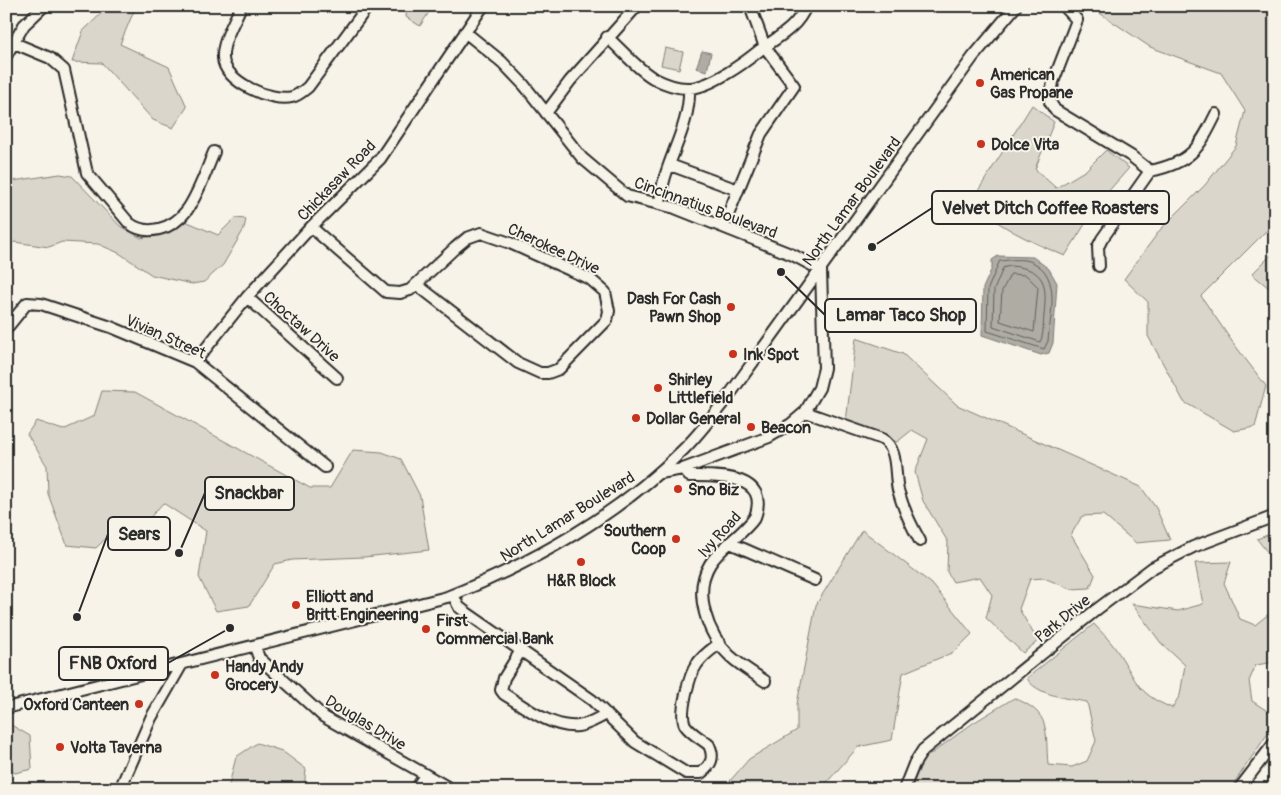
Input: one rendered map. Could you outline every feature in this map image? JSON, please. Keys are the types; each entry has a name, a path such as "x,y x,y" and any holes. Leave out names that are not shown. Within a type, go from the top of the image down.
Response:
{"street":[{"path":"6,56 24,25 44,6"},
{"path":"241,6 224,50 224,64 238,82 281,98 300,94 308,87 368,6"},
{"name":"Chickasaw Road","path":"195,362 247,297 311,228 380,159 483,6"},
{"path":"546,113 607,37 637,6"},
{"path":"724,227 761,134 794,86 765,47 750,6"},
{"path":"607,37 653,78 672,85 689,88 712,80 787,32 801,19 806,6"},
{"name":"North Lamar Boulevard","path":"6,708 255,647 453,595 513,569 544,552 638,491 699,434 973,57 1016,6"},
{"path":"1064,6 1077,20 1053,82 1050,102 1055,110 1131,156 1150,171"},
{"name":"Cincinnatius Boulevard","path":"466,32 502,62 524,85 582,158 614,187 637,200 660,204 724,227 793,255 820,270"},
{"path":"14,43 50,58 64,70 86,173 128,223 137,229 153,231 164,227 186,211 214,152"},
{"path":"660,204 670,165 689,108 689,88"},
{"path":"1099,266 1098,247 1102,239 1150,171 1176,164 1192,154 1199,147 1216,114"},
{"path":"670,165 738,190"},
{"name":"Cherokee Drive","path":"311,228 386,292 400,293 410,290 416,284 462,242 473,235 481,233 510,243 590,278 605,292 609,311 607,320 598,331 559,369 548,373 540,373 518,363 416,284"},
{"path":"659,473 683,469 770,437 791,424 805,412 819,388 824,368 820,270"},
{"name":"Choctaw Drive","path":"247,297 337,378"},
{"name":"Vivian Street","path":"6,329 28,303 41,304 111,327 195,362 325,467"},
{"path":"805,412 882,439 889,444 894,458 898,489 920,542"},
{"name":"Ivy Road","path":"683,469 689,476 729,476 745,483 756,495 757,510 755,517 709,566 703,586 704,607 709,624 720,644 740,664 765,680"},
{"name":"Park Drive","path":"904,789 914,764 923,750 1096,610 1152,568 1193,547 1275,516"},
{"path":"730,543 815,580"},
{"path":"453,595 459,607 520,652 569,683 607,714 635,742 686,773 701,773 710,764 712,750 710,745 687,728 683,717 683,710 695,666 705,654 720,644"},
{"name":"Douglas Drive","path":"255,647 259,658 324,717 451,789"},
{"path":"520,652 504,678 502,690 504,694 548,720 565,725 578,727 607,714"},
{"path":"120,789 151,718 182,664"},
{"path":"1239,789 1275,742"},
{"path":"416,789 425,775"}],"shaded area":[{"path":"109,6 136,6 120,44 169,67 187,107 173,128 153,120 102,63 72,62 83,31"},
{"path":"407,6 433,6 420,26 406,17"},
{"path":"1108,6 1189,6 1228,12 1275,7 1275,222 1201,296 1266,386 1255,427 1234,431 1184,402 1148,336 1148,302 1124,279 1160,230 1205,185 1236,146 1245,111 1221,73 1150,47 1098,12"},
{"path":"665,48 683,52 679,69 661,65"},
{"path":"1032,105 1054,122 1035,169 1056,188 1086,170 1106,150 1129,168 1099,202 1065,256 1016,233 993,219 971,202"},
{"path":"60,174 72,176 120,226 141,238 165,234 183,220 218,235 235,218 246,219 244,229 223,265 204,282 192,284 152,275 119,253 98,244 62,242 49,247 14,242 6,247 6,182"},
{"path":"1272,254 1275,255 1275,293 1252,274"},
{"path":"856,338 903,354 957,405 1141,487 1156,508 1170,540 1136,543 1103,515 1082,516 1071,535 1095,575 1090,588 1071,589 1044,578 1030,579 1019,609 1038,641 1023,653 986,618 992,595 980,577 953,582 947,572 948,542 923,501 915,472 928,439 912,430 897,442 846,422"},
{"path":"102,391 135,392 310,488 330,488 353,450 382,452 401,459 420,496 429,550 364,557 292,560 275,564 249,606 216,611 199,577 206,531 163,503 140,529 123,522 96,548 67,545 48,494 47,466 27,434 36,421 63,430 94,416"},
{"path":"862,530 932,584 972,634 954,652 903,673 892,740 858,747 821,789 723,789 749,759 797,730 797,704 816,605"},
{"path":"1275,532 1275,562 1257,539"},
{"path":"1231,562 1224,583 1240,619 1255,625 1275,609 1275,662 1256,665 1249,681 1252,701 1275,716 1275,723 1230,789 910,789 924,759 973,723 1014,698 1035,710 1041,717 1046,732 1048,765 1072,767 1087,761 1096,741 1087,702 1063,698 1045,692 1031,684 1027,678 1094,624 1113,645 1143,690 1159,702 1172,708 1180,695 1185,665 1161,643 1132,604 1178,611 1203,604 1195,563"},
{"path":"6,722 30,736 32,769 15,773 6,766"},
{"path":"257,743 282,751 306,769 304,789 228,789 236,757"}],"water":[{"path":"702,51 711,53 707,71 696,68"},
{"path":"998,256 1033,257 1049,269 1057,283 1053,343 1049,353 1041,355 982,335 983,288 992,268 992,260"}],"place":[{"name":"American Gas Propane","path":"980,83"},
{"name":"Dolce Vita","path":"981,144"},
{"name":"Velvet Ditch Coffee Roasters","path":"872,247"},
{"name":"Lamar Taco Shop","path":"781,272"},
{"name":"Dash For Cash Pawn Shop","path":"731,307"},
{"name":"Ink Spot","path":"733,354"},
{"name":"Shirley Littlefield","path":"658,388"},
{"name":"Dollar General","path":"636,418"},
{"name":"Beacon","path":"751,427"},
{"name":"Sno Biz","path":"678,489"},
{"name":"Southern Coop","path":"676,539"},
{"name":"Snackbar","path":"179,553"},
{"name":"H&R Block","path":"581,562"},
{"name":"Elliott and Britt Engineering","path":"296,605"},
{"name":"Sears","path":"77,617"},
{"name":"FNB Oxford","path":"230,628"},
{"name":"First Commercial Bank","path":"426,629"},
{"name":"Handy Andy Grocery","path":"215,675"},
{"name":"Oxford Canteen","path":"139,704"},
{"name":"Volta Taverna","path":"60,747"}]}
